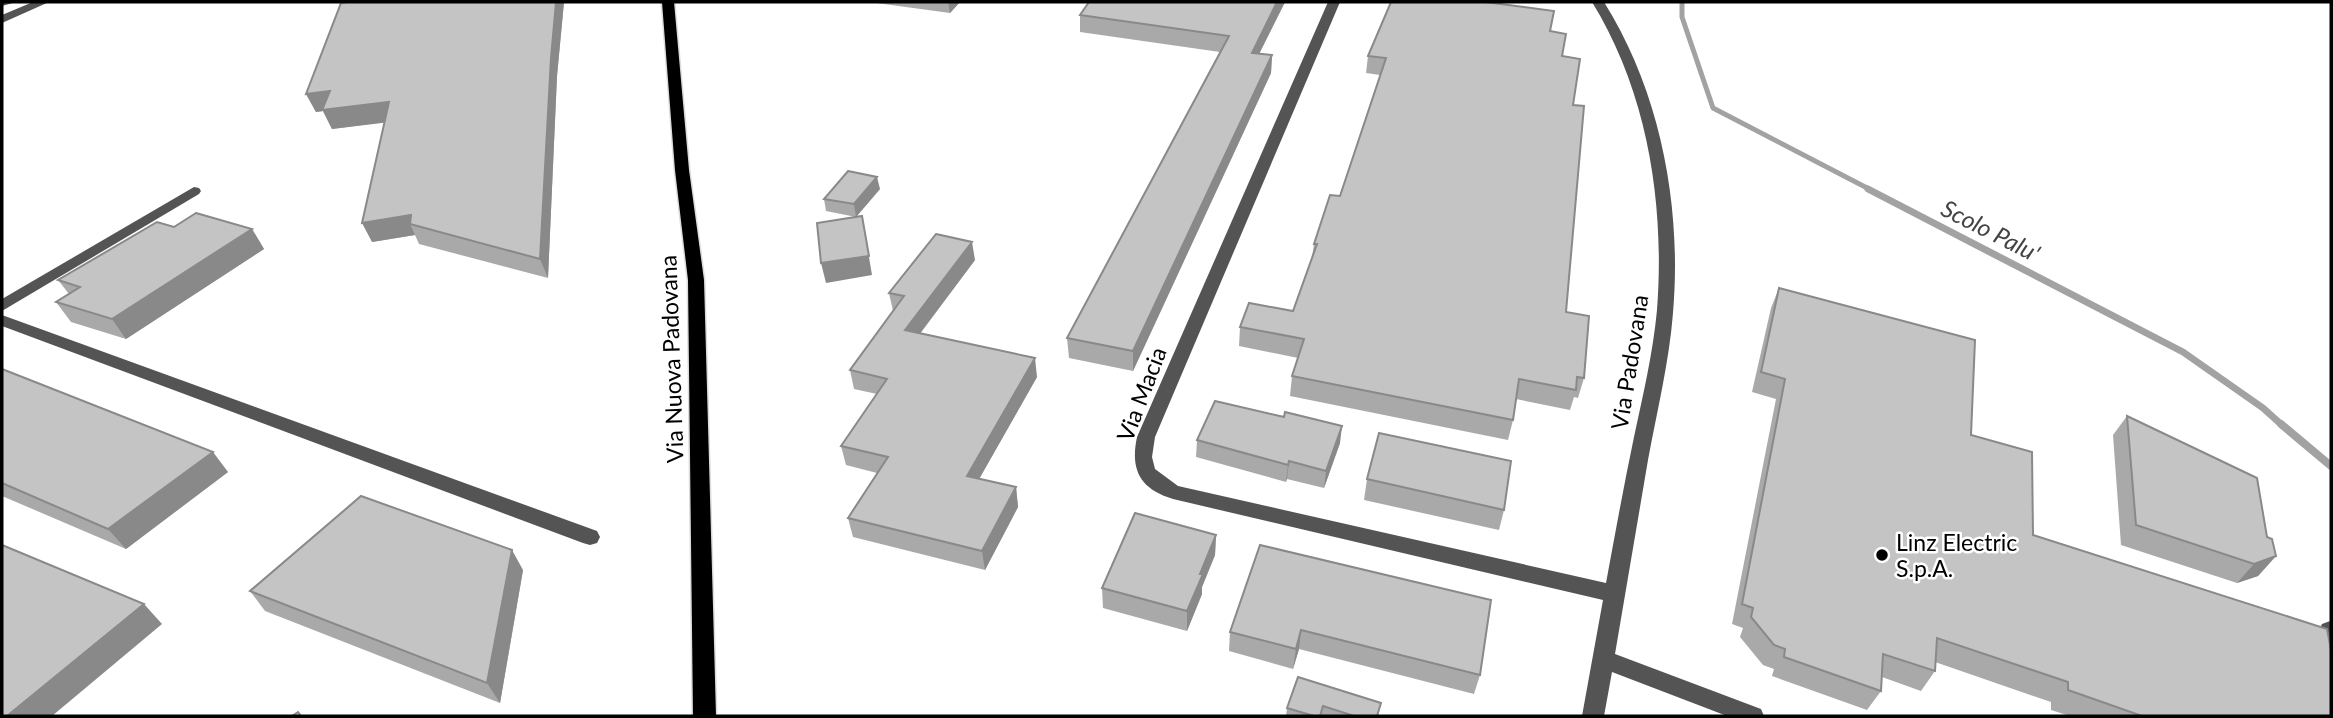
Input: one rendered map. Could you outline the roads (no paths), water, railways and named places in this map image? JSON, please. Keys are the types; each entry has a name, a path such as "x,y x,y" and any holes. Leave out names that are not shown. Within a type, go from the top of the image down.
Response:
{"main road":[{"name":"Via Nuova Padovana","path":"668,2 682,170 696,280 705,716"}],"street":[{"path":"2,2 10,2"},
{"path":"2,19 43,2"},
{"name":"Via Macia","path":"1334,2 1146,437 1142,456 1143,468 1151,481 1173,492 1615,594"},
{"name":"Via Padovana","path":"1593,716 1665,313 1665,229 1658,156 1643,99 1611,11 1598,2"},
{"path":"2,306 194,191"},
{"path":"2,320 590,537"},
{"path":"1603,659 1753,716"}],"waterway":[{"name":"Scolo Palu'","path":"1682,2 1682,17 1713,108 1871,190"},
{"name":"Scolo Palu'","path":"1868,189 2183,352 2263,408 2283,426"},
{"name":"Scolo Palu'","path":"2281,424 2331,466"}],"place":[{"name":"Linz Electric S.p.A.","path":"1882,555"}]}
